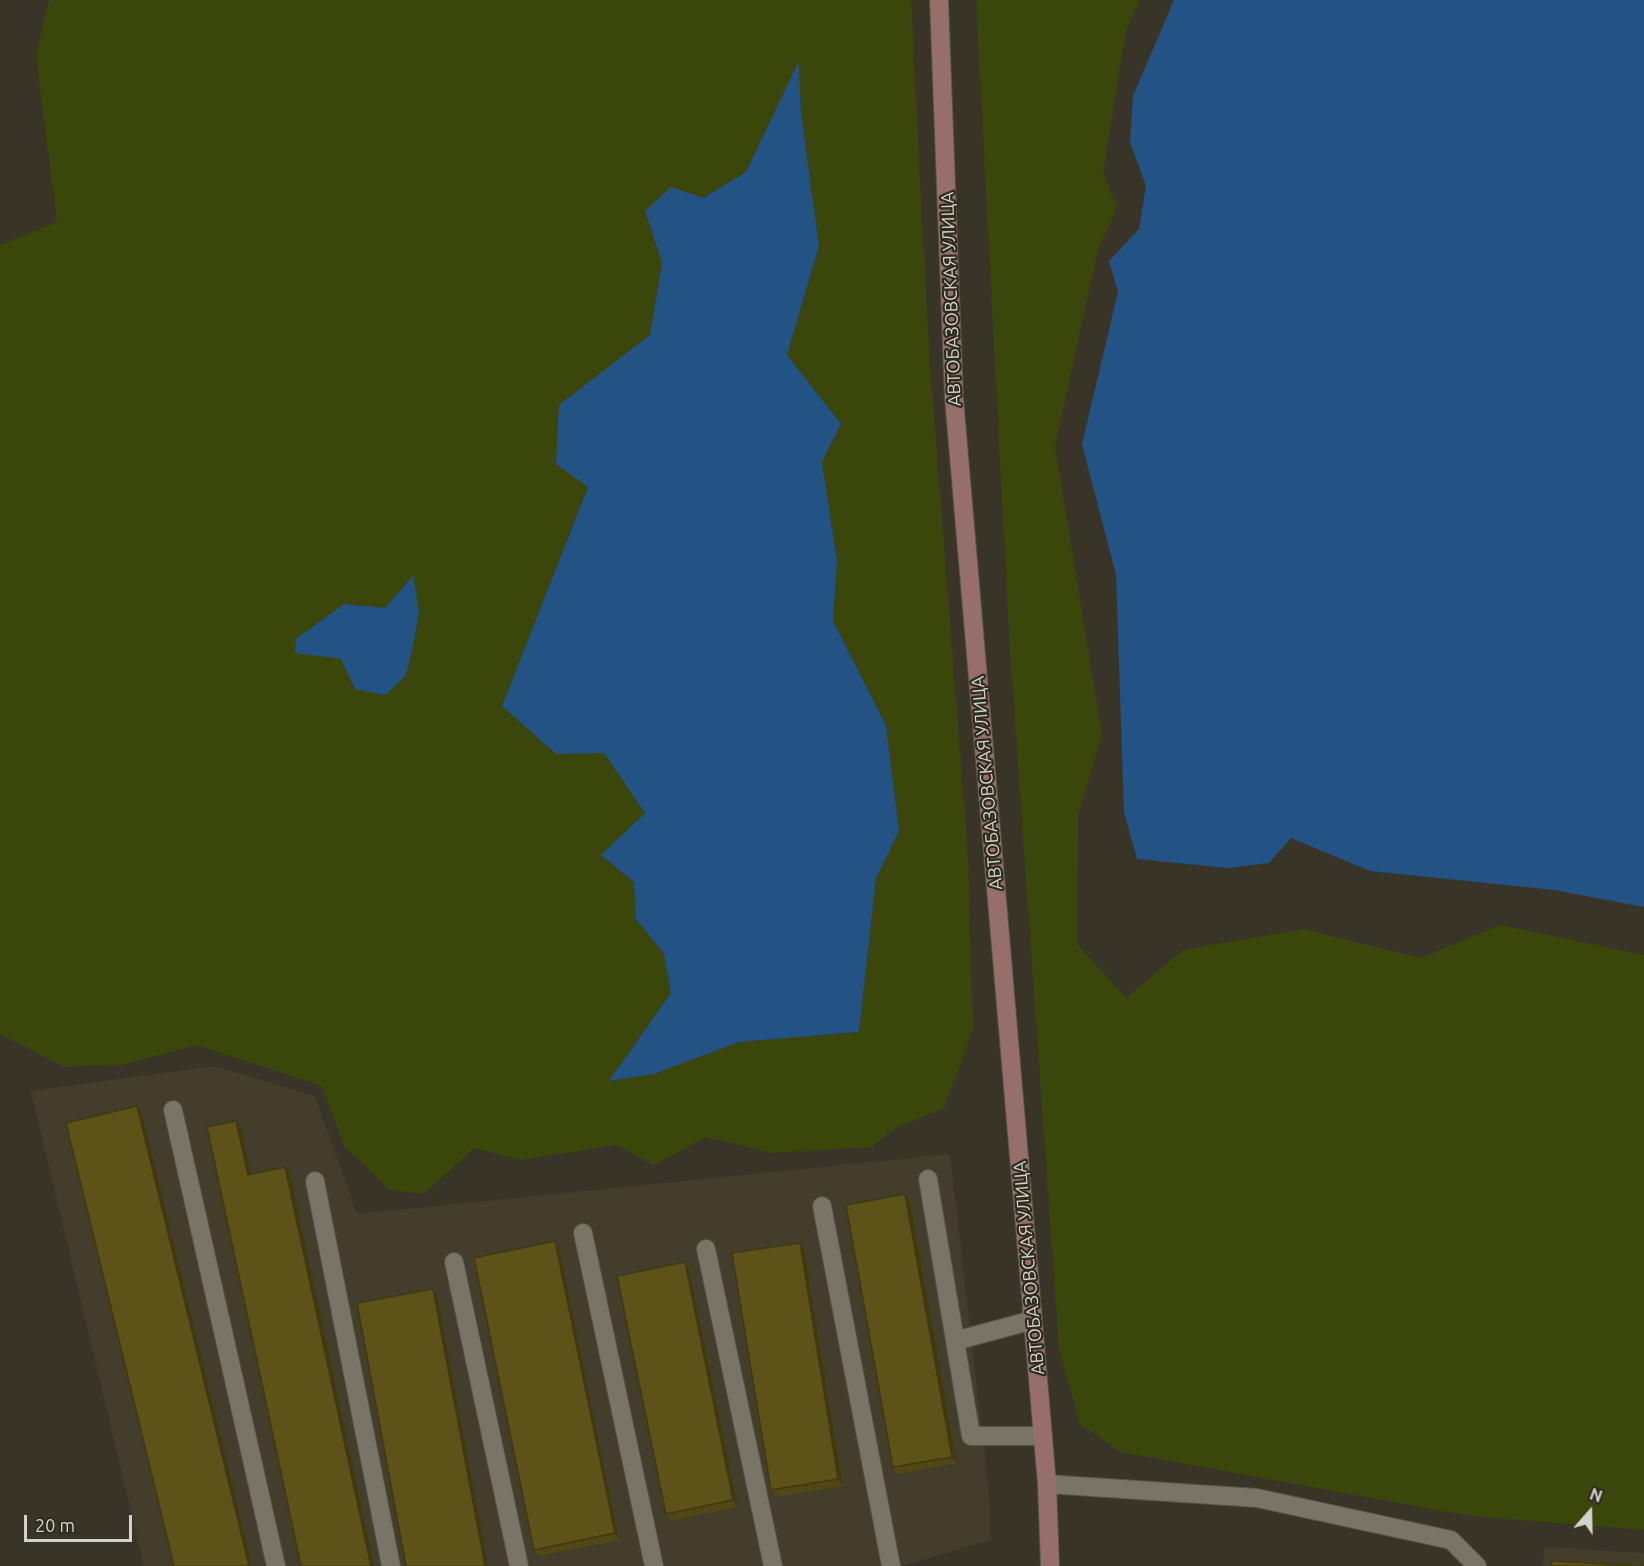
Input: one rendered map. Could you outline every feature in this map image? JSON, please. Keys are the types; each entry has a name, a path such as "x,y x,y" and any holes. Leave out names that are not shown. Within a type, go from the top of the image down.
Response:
{"street":[{"name":"АВТОБАЗОВСКАЯ УЛИЦА","path":"939,0 954,398 1047,1484 1050,1566"},
{"path":"173,1110 276,1566"},
{"path":"928,1179 971,1436 1043,1436"},
{"path":"315,1181 392,1566"},
{"path":"822,1206 891,1566"},
{"path":"583,1233 654,1566"},
{"path":"706,1249 773,1566"},
{"path":"454,1262 519,1566"},
{"path":"955,1341 1033,1320"},
{"path":"1047,1484 1257,1498 1451,1540 1477,1566"}],"shaded area":[{"path":"215,1066 315,1096 357,1214 950,1154 990,1502 990,1540 901,1566 144,1566 31,1091"},
{"path":"1544,1547 1644,1553 1644,1566 1543,1566"}],"green space":[{"path":"49,0 911,0 929,351 968,855 973,1029 944,1108 896,1128 871,1147 772,1153 706,1137 654,1165 616,1145 521,1160 474,1148 424,1194 389,1190 344,1146 322,1086 197,1045 121,1065 64,1067 0,1034 0,245 57,222 36,56","holes":["799,62 801,112 819,246 787,355 841,424 822,462 837,561 833,621 886,725 899,831 876,879 859,1032 739,1042 654,1074 610,1081 671,993 664,954 636,919 634,882 601,855 645,813 604,753 556,754 502,706 588,486 559,405 650,336 662,263 645,211 703,198 746,172","412,577 355,689 342,659 344,604 385,608"]},
{"path":"976,0 1140,0 1126,30 1103,173 1117,207 1098,250 1055,446 1102,735 1078,815 1077,944 1126,998 1183,950 1303,929 1421,958 1500,925 1644,955 1644,1530 1470,1516 1121,1452 1080,1424 1059,1349 1010,651"}],"water":[{"path":"1174,0 1644,0 1644,907 1554,890 1370,871 1291,838 1269,863 1227,868 1137,859 1124,812 1116,575 1082,444 1118,292 1109,261 1139,229 1146,186 1130,142 1133,96"},
{"path":"799,61 801,112 819,246 787,355 841,424 822,462 837,561 833,621 886,725 899,831 876,879 859,1032 739,1042 654,1074 609,1081 671,993 664,954 636,919 634,882 601,855 645,813 604,753 556,754 502,706 588,487 556,464 559,405 650,335 662,263 645,211 671,187 703,198 746,172"},
{"path":"413,576 419,611 414,642 406,675 386,695 355,689 341,659 295,653 296,639 344,604 385,608"}],"building":[{"path":"137,1106 249,1566 174,1566 66,1123"},
{"path":"236,1121 248,1175 285,1167 371,1566 301,1566 207,1127"},
{"path":"905,1194 952,1457 893,1467 846,1205"},
{"path":"555,1241 615,1533 534,1550 474,1258"},
{"path":"800,1243 838,1479 771,1490 732,1253"},
{"path":"685,1262 733,1500 666,1514 617,1276"},
{"path":"433,1289 485,1566 406,1566 357,1303"},
{"path":"1552,1561 1644,1566 1551,1566"}]}
